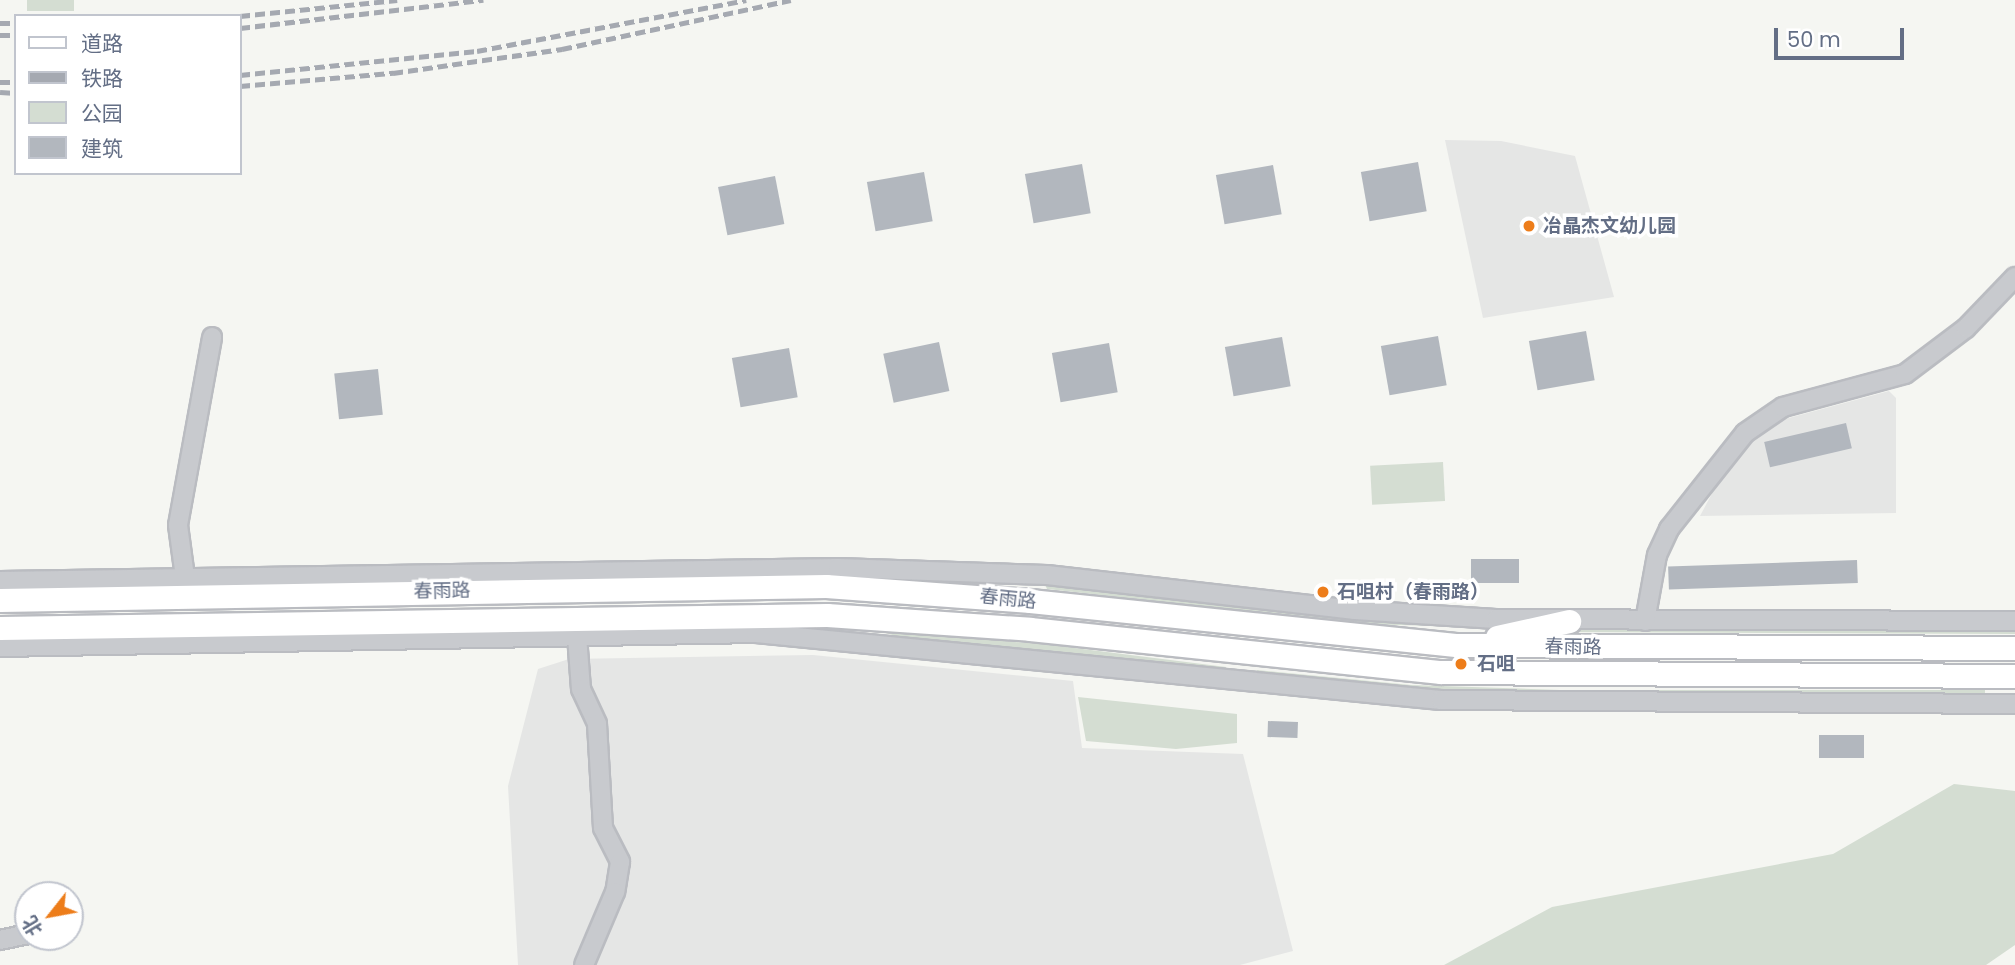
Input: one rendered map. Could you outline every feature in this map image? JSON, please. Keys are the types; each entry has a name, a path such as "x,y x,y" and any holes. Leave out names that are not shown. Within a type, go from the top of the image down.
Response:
{"main road":[{"name":"春雨路","path":"0,600 826,586 1030,601 1458,645 2015,648"},
{"path":"125,598 112,611 126,625"},
{"path":"26,600 40,615 27,628"},
{"name":"春雨路","path":"0,628 827,615 1030,629 1441,672 2015,676"},
{"path":"1458,645 1569,621"}],"street":[{"path":"1645,621 1654,566 1669,529 1745,433 1783,407 1905,374 1966,328 2015,277"},
{"path":"185,577 178,525 212,337"},
{"path":"0,581 747,566 988,572 1355,610 1569,621 2015,621"},
{"path":"0,647 577,636 814,635 1293,688 1502,703 2015,704"},
{"path":"577,636 581,689 597,724 603,828 620,862 615,892 584,965"}],"shaded area":[{"name":"冶晶杰文幼儿园","path":"1445,140 1501,141 1575,156 1614,297 1483,318"},
{"path":"1889,391 1896,398 1896,513 1700,516 1725,469 1759,433 1785,419"},
{"path":"813,655 1073,681 1082,748 1243,754 1293,951 1240,965 518,965 508,786 538,669 569,659"}],"green space":[{"path":"27,0 74,0 74,11 27,11"},
{"path":"1443,462 1445,501 1372,505 1370,466"},
{"path":"1044,582 1477,623 1478,627 1359,624 1047,589"},
{"path":"2015,625 2015,634 1558,632 1591,626"},
{"path":"875,630 1051,645 1226,667 1225,674 910,640"},
{"path":"1257,670 1411,685 1560,690 1560,697 1256,677"},
{"path":"1585,690 1985,690 1985,699 1585,699"},
{"path":"1078,697 1237,714 1237,743 1176,749 1086,741"},
{"path":"1954,784 2015,791 2015,945 1986,965 1444,965 1552,907 1833,854"}],"building":[{"path":"1418,162 1427,211 1370,221 1361,172"},
{"path":"1082,164 1091,213 1034,223 1025,174"},
{"path":"1273,165 1282,214 1225,224 1216,175"},
{"path":"924,172 933,221 876,231 867,182"},
{"path":"775,176 784,224 727,235 718,187"},
{"path":"1586,331 1595,380 1538,390 1529,341"},
{"path":"1438,336 1447,385 1390,395 1381,346"},
{"path":"1282,337 1291,386 1234,396 1225,347"},
{"path":"939,342 949,391 894,403 883,354"},
{"path":"1109,343 1118,392 1061,402 1052,353"},
{"path":"789,348 798,397 741,407 732,358"},
{"path":"378,369 383,415 339,419 334,374"},
{"path":"1846,423 1852,448 1770,467 1764,442"},
{"path":"1471,559 1519,559 1519,583 1471,583"},
{"path":"1857,560 1858,583 1669,590 1668,567"},
{"path":"1268,721 1298,722 1297,738 1267,737"},
{"path":"1819,735 1864,735 1864,758 1819,758"}],"railway":[{"path":"242,16 397,0"},
{"path":"242,28 483,0"},
{"path":"242,75 477,51 746,0"},
{"path":"242,86 393,73 562,49 791,0"},
{"path":"0,23 14,23"},
{"path":"0,35 14,35"},
{"path":"0,82 14,82"},
{"path":"0,92 14,93"}],"place":[{"name":"冶晶杰文幼儿园","path":"1529,226"},
{"name":"石咀村（春雨路）","path":"1323,592"},
{"name":"石咀","path":"1461,664"}]}
